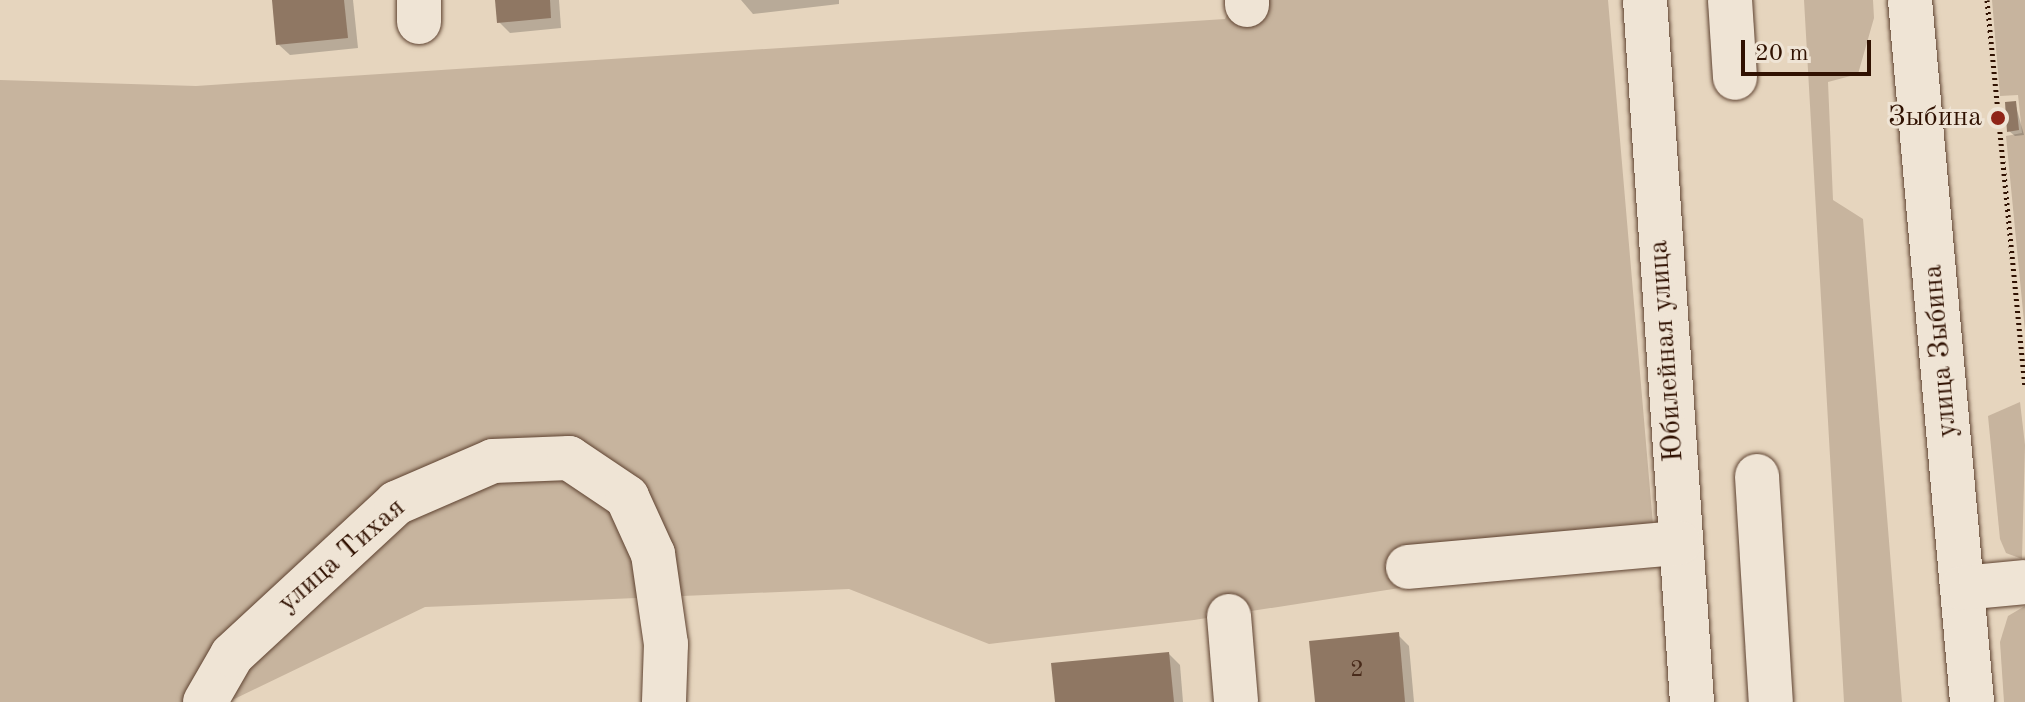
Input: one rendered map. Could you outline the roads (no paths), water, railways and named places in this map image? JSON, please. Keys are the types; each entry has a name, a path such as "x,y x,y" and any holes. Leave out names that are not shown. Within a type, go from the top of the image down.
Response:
{"street":[{"name":"Юбилейная улица","path":"1645,0 1692,702"},
{"path":"1730,0 1735,78"},
{"name":"улица Зыбина","path":"1910,0 1972,702"},
{"name":"улица Тихая","path":"205,702 232,655 396,503 493,461 569,458 627,497 653,554 666,644 664,702"},
{"path":"1757,476 1771,702"},
{"path":"1408,567 1679,543"},
{"path":"1962,588 2025,582"},
{"path":"1229,616 1236,702"}],"place":[{"name":"Зыбина","path":"1998,118"}]}
